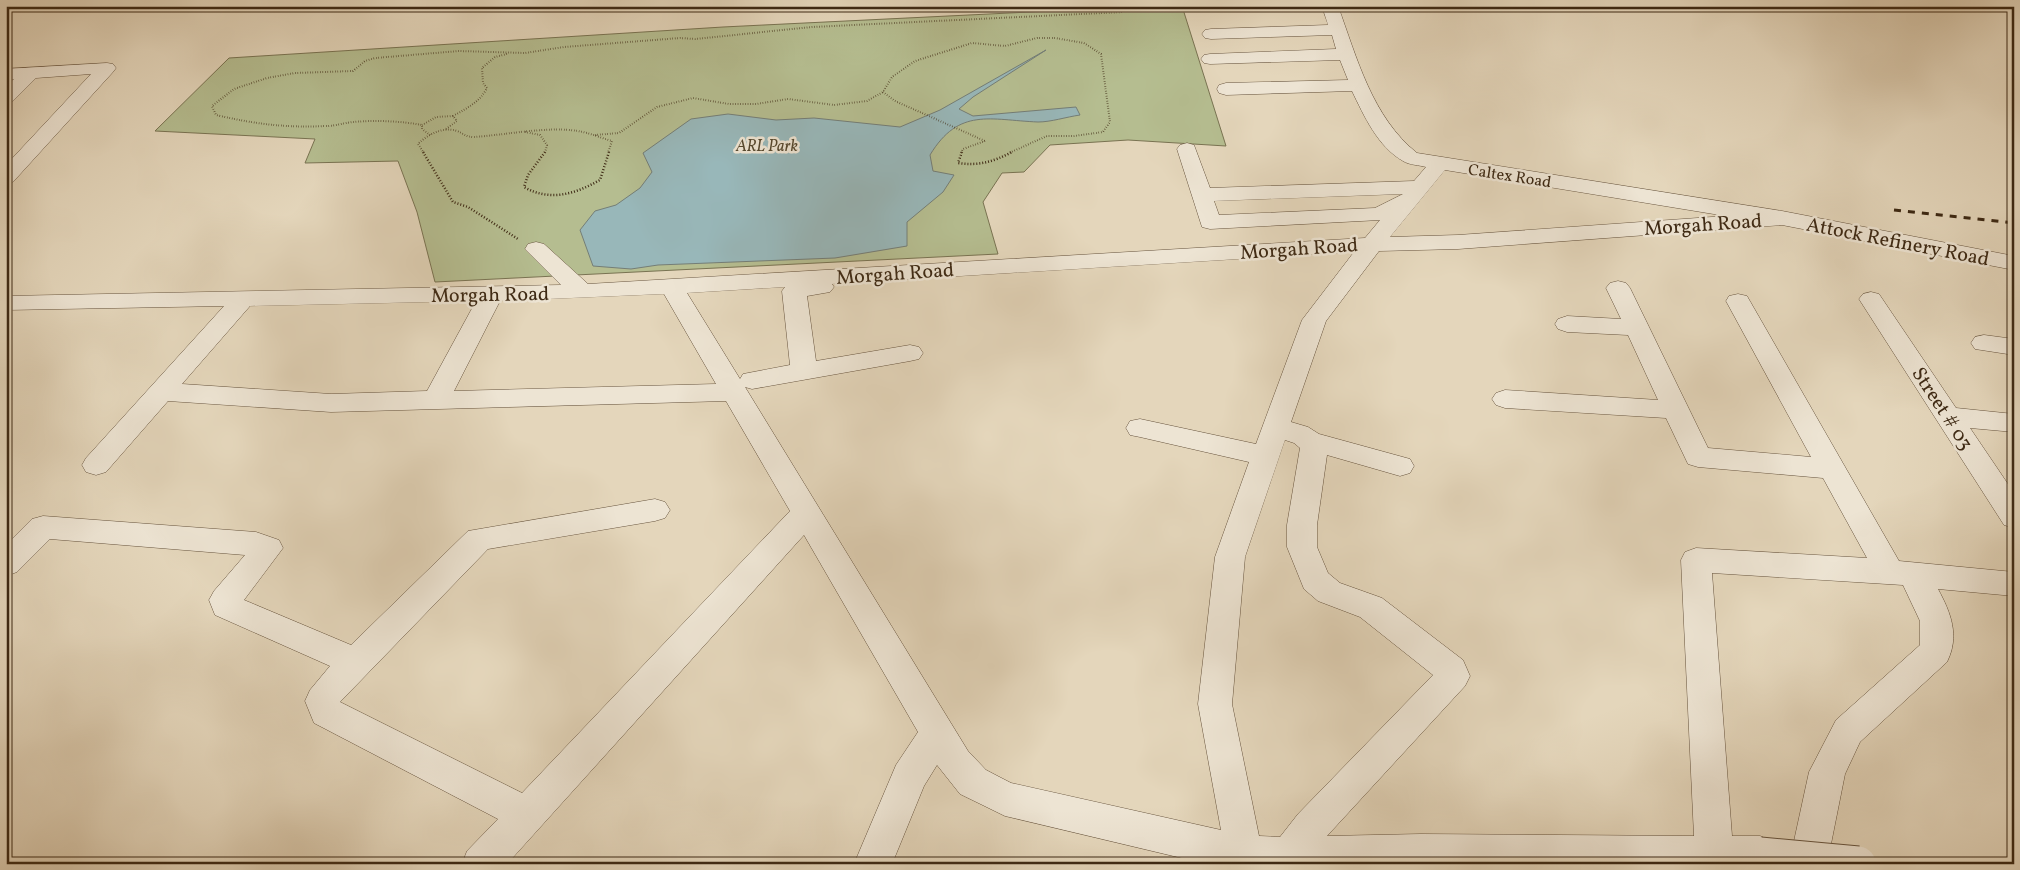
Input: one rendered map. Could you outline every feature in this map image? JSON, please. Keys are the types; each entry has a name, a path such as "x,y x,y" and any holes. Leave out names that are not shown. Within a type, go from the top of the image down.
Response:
{"street":[{"name":"Caltex Road","path":"1330,6 1368,106 1398,150 1411,158 1782,218"},
{"path":"1211,34 1339,30"},
{"path":"1210,59 1348,54"},
{"path":"6,74 107,68 6,178"},
{"path":"6,97 31,72"},
{"path":"1226,89 1360,84"},
{"path":"6,150 33,148"},
{"path":"1187,149 1210,222 1378,214 1414,194"},
{"path":"1244,854 1215,704 1230,557 1314,320 1372,244 1440,163"},
{"name":"Morgah Road","path":"6,303 582,292 1372,244 1458,242 1782,218"},
{"name":"Attock Refinery Road","path":"1782,218 2014,263"},
{"path":"536,249 582,292"},
{"path":"804,371 794,290 915,272"},
{"path":"672,287 743,386 806,513 955,763 973,782 1005,799 1244,854 1286,858 1421,852 1760,855 1858,864"},
{"path":"1618,288 1698,457 1832,469"},
{"path":"436,400 492,294"},
{"path":"96,465 244,298"},
{"name":"Street # 03","path":"1871,299 2014,517"},
{"path":"1738,301 1832,469 1901,573 1932,606 1939,637 1935,652 1848,731 1826,772 1808,864"},
{"path":"1567,324 1638,328"},
{"path":"1984,343 2014,347"},
{"path":"162,392 332,403 743,386 804,371 910,353"},
{"path":"1505,399 1676,410"},
{"path":"1948,416 2014,423"},
{"path":"1140,428 1271,442 1301,434 1311,441 1400,466"},
{"path":"1286,858 1311,827 1453,676 1451,670 1371,607 1336,596 1315,580 1302,547 1302,525 1314,448 1311,441"},
{"path":"526,815 326,712 322,701 334,684 479,539 655,510"},
{"path":"481,864 806,513"},
{"path":"6,564 43,527 256,544 268,548 234,587 225,600 226,606 356,662"},
{"path":"1714,855 1696,560 1901,573 2014,584"},
{"path":"873,864 909,777 937,733"}],"path":[{"path":"536,249 468,207 453,202 418,144 430,135 453,126 457,121 453,116 444,114 428,119 422,125 367,122 300,127 273,126 216,115 212,106 234,89 267,78 295,72 353,71 365,61 375,58 459,51 509,53 680,38 695,39 812,27 1123,12"},
{"path":"595,135 619,133 657,107 693,98 729,104 756,104 788,99 834,105 868,101 883,92 892,77 915,61 972,44 1004,46 1037,38 1055,38 1084,43 1101,54 1104,66 1106,109 1110,122 1103,132 1066,137 1047,136 1007,153 996,161 979,166 958,163 963,149 986,141 906,106 888,97 883,92"},
{"path":"453,116 477,103 484,96 488,88 483,83 482,68 495,57 509,53"},
{"path":"422,125 422,129 430,135"},
{"path":"442,130 458,131 463,136 472,137 524,132 578,132 595,135 612,141 600,180 580,191 555,197 535,195 524,187 525,176 546,154 547,145 540,135 524,132"}],"green space":[{"name":"ARL Park","path":"1182,6 1226,146 1128,140 1050,145 1024,172 1002,173 983,202 998,254 435,282 417,212 398,161 305,163 315,139 155,131 229,58 723,27"}],"water":[{"path":"1046,50 973,97 959,109 973,116 1076,107 1080,115 1043,122 977,120 964,123 952,129 930,155 933,171 954,175 943,192 907,222 907,246 835,258 658,265 631,269 593,266 580,230 595,211 616,205 640,188 652,172 643,153 691,119 728,114 776,120 814,118 900,127 940,110"}],"railway":[{"path":"1894,210 2014,223"}]}
